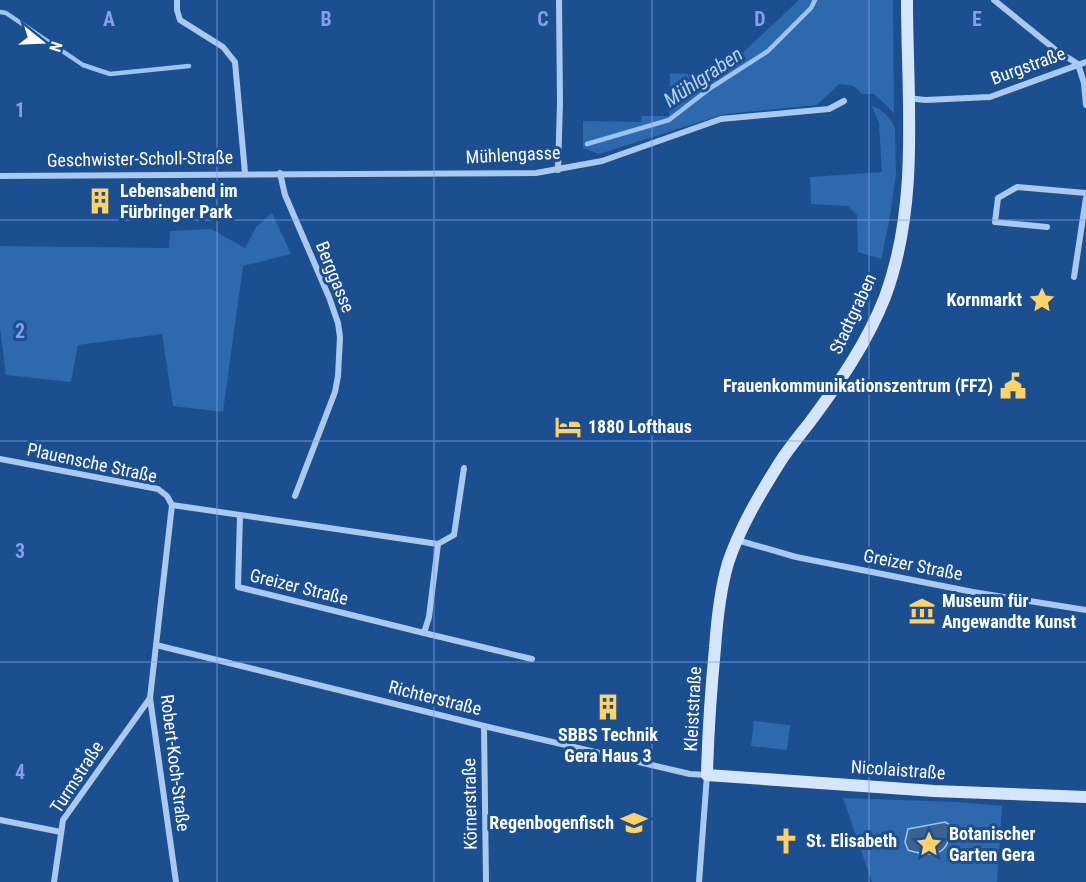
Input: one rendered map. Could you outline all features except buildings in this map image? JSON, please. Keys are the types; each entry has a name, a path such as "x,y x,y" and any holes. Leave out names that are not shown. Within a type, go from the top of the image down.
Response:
{"main road":[{"name":"Stadtgraben","path":"737,540 755,504 782,460 860,349 885,297 906,208 910,157 907,0"},
{"name":"Kleiststraße","path":"707,775 709,708 718,614 726,571 737,540"},
{"name":"Nicolaistraße","path":"707,775 934,791 1086,797"}],"street":[{"path":"177,0 180,20 223,47 235,62 245,173"},
{"path":"558,170 559,0"},
{"path":"994,0 1057,51 1078,64 1084,83 1086,105"},
{"name":"Burgstraße","path":"908,98 925,100 990,97 1086,62"},
{"name":"Mühlengasse","path":"280,173 536,173 602,161 721,119 829,109 844,102"},
{"name":"Geschwister-Scholl-Straße","path":"0,176 280,173"},
{"name":"Berggasse","path":"280,173 285,195 334,311 340,337 335,392 295,496"},
{"path":"1047,227 995,222 998,198 1017,187 1086,193"},
{"path":"1074,277 1086,198"},
{"name":"Plauensche Straße","path":"0,459 158,489 167,496 172,505"},
{"path":"172,505 438,544 454,535 464,468"},
{"name":"Robert-Koch-Straße","path":"172,505 150,698 176,882"},
{"name":"Greizer Straße","path":"240,515 238,587 532,659"},
{"name":"Greizer Straße","path":"737,540 796,557 972,592 1086,610"},
{"path":"424,633 429,617 438,544"},
{"name":"Richterstraße","path":"156,645 484,726 690,774 707,775"},
{"name":"Turmstraße","path":"54,882 63,820 150,698"},
{"name":"Körnerstraße","path":"484,726 486,882"},
{"name":"Kleiststraße","path":"699,882 707,775"},
{"path":"0,820 61,832"}],"shaded area":[{"path":"799,0 893,0 894,113 874,94 862,94 854,86 839,84 817,105 725,114 599,154 583,148 583,121 641,122 642,116 669,116 670,73 712,75 735,60"},
{"path":"872,106 886,114 895,128 896,174 881,259 858,252 857,215 848,206 811,204 810,177 882,172 879,124"},
{"path":"272,213 291,254 243,266 223,412 173,406 162,334 78,345 71,382 6,375 0,329 0,246 169,248 170,231 211,229 245,248 256,227"},
{"path":"754,721 790,725 787,750 751,746"},
{"name":"Botanischer Garten Gera","path":"843,798 1002,806 997,882 872,882"},
{"path":"945,822 950,825 950,835 944,849 933,854 908,850 905,842 908,829"}],"waterway":[{"name":"Mühlgraben","path":"587,144 669,120 709,89 768,51 811,8 815,0"},
{"name":"Mühlgraben","path":"0,12 6,13 83,65 110,74 189,66"}],"place":[{"name":"Lebensabend im Fürbringer Park","path":"100,201"},
{"name":"Kornmarkt","path":"1042,300"},
{"name":"Frauenkommunikationszentrum (FFZ)","path":"1013,386"},
{"name":"1880 Lofthaus","path":"568,427"},
{"name":"Museum für Angewandte Kunst","path":"922,611"},
{"name":"SBBS Technik Gera Haus 3","path":"608,707"},
{"name":"Regenbogenfisch","path":"634,823"},
{"name":"St. Elisabeth","path":"786,841"},
{"name":"Botanischer Garten Gera","path":"929,844"}]}
